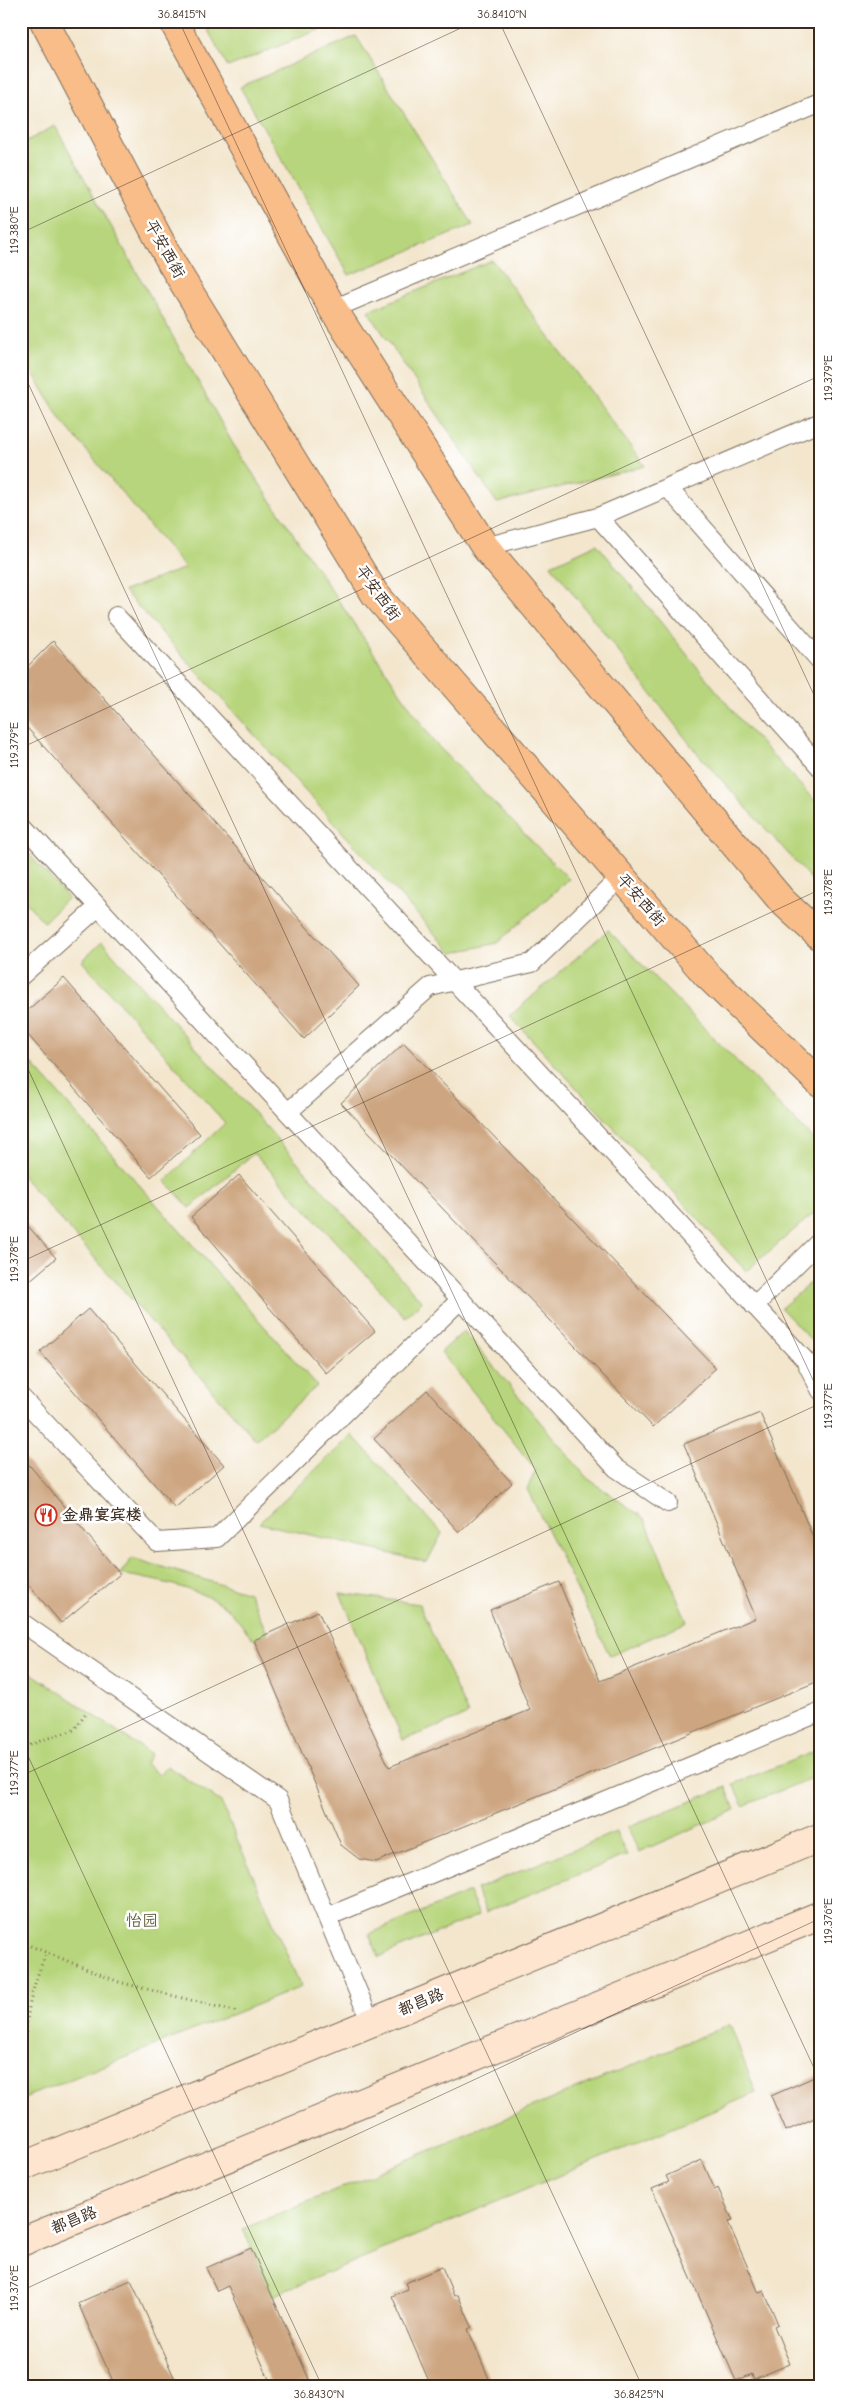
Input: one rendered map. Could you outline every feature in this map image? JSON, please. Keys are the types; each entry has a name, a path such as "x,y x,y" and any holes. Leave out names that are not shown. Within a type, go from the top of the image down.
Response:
{"main road":[{"name":"平安西街","path":"44,21 172,264 375,594 707,975 821,1084"},
{"path":"173,21 333,310 485,547 782,901 821,937"},
{"name":"都昌路","path":"21,2167 821,1837"},
{"name":"都昌路","path":"21,2242 821,1915"}],"lane":[{"path":"333,310 821,103"},
{"path":"485,547 598,517 821,422"},
{"path":"669,488 821,662"},
{"path":"598,517 821,768"},
{"path":"116,616 805,1360 821,1391"},
{"path":"21,823 616,1468 668,1502"},
{"path":"288,1112 430,987 532,963 621,877"},
{"path":"21,976 98,907"},
{"path":"754,1306 821,1240"},
{"path":"21,1397 157,1542 217,1538 460,1299"},
{"path":"21,1622 278,1800 371,2023"},
{"path":"327,1917 821,1712"}],"path":[{"path":"21,1749 74,1730 87,1711"},
{"path":"21,1942 119,1982 238,2012"},
{"path":"25,2098 24,2038 34,1981 47,1952"}],"green space":[{"path":"203,21 338,21 338,22 228,67"},
{"path":"356,36 473,225 349,275 240,87"},
{"path":"55,126 233,444 433,741 569,879 497,943 452,953 124,591 185,568 61,420 21,353 21,144"},
{"path":"492,260 645,466 497,503 368,311"},
{"path":"597,544 746,727 821,807 821,890 697,753 551,565"},
{"path":"21,845 68,898 44,922 21,897"},
{"path":"608,930 821,1147 821,1207 746,1271 510,1016"},
{"path":"102,942 422,1302 405,1317 254,1153 190,1208 165,1181 225,1123 82,961"},
{"path":"21,1051 317,1386 256,1440 21,1175"},
{"path":"821,1274 821,1351 781,1308"},
{"path":"464,1331 587,1478 645,1519 687,1622 610,1656 527,1489 536,1470 441,1352"},
{"path":"352,1435 442,1533 427,1562 259,1523"},
{"path":"132,1558 249,1593 267,1633 254,1640 229,1610 206,1596 177,1586 120,1574"},
{"path":"340,1593 419,1604 468,1715 403,1740"},
{"name":"怡园","path":"21,1666 151,1754 145,1764 159,1775 167,1766 221,1802 301,1987 21,2099"},
{"path":"821,1749 821,1774 743,1806 733,1784"},
{"path":"726,1787 735,1810 639,1852 627,1827"},
{"path":"616,1832 627,1855 486,1912 476,1889"},
{"path":"469,1892 479,1915 379,1957 369,1934"},
{"path":"730,2024 756,2093 272,2296 243,2229"}],"building":[{"path":"53,641 359,986 304,1039 21,721 21,673"},
{"path":"64,978 200,1134 151,1177 21,1027 21,1016"},
{"path":"404,1043 716,1368 653,1427 341,1103"},
{"path":"239,1175 375,1331 326,1373 191,1217"},
{"path":"21,1218 56,1258 21,1288"},
{"path":"88,1309 224,1465 175,1508 40,1352"},
{"path":"427,1390 512,1483 459,1532 374,1439"},
{"path":"760,1413 821,1556 821,1680 376,1862 359,1859 341,1845 254,1640 318,1611 389,1767 530,1710 490,1610 559,1582 600,1681 756,1618 684,1444"},
{"name":"金鼎宴宾楼","path":"21,1455 120,1574 61,1623 21,1576"},
{"path":"821,2074 821,2115 786,2131 771,2096"},
{"path":"702,2160 715,2190 718,2188 733,2221 728,2222 759,2293 764,2291 778,2324 774,2326 790,2364 754,2379 752,2374 736,2381 652,2189 669,2182 666,2176"},
{"path":"251,2248 312,2386 272,2386 228,2286 217,2291 206,2268"},
{"path":"442,2267 454,2296 458,2295 472,2327 468,2329 492,2386 431,2386 392,2296 408,2289 405,2283"},
{"path":"131,2280 178,2386 115,2386 78,2303"}],"place":[{"name":"金鼎宴宾楼","path":"46,1515"}]}
